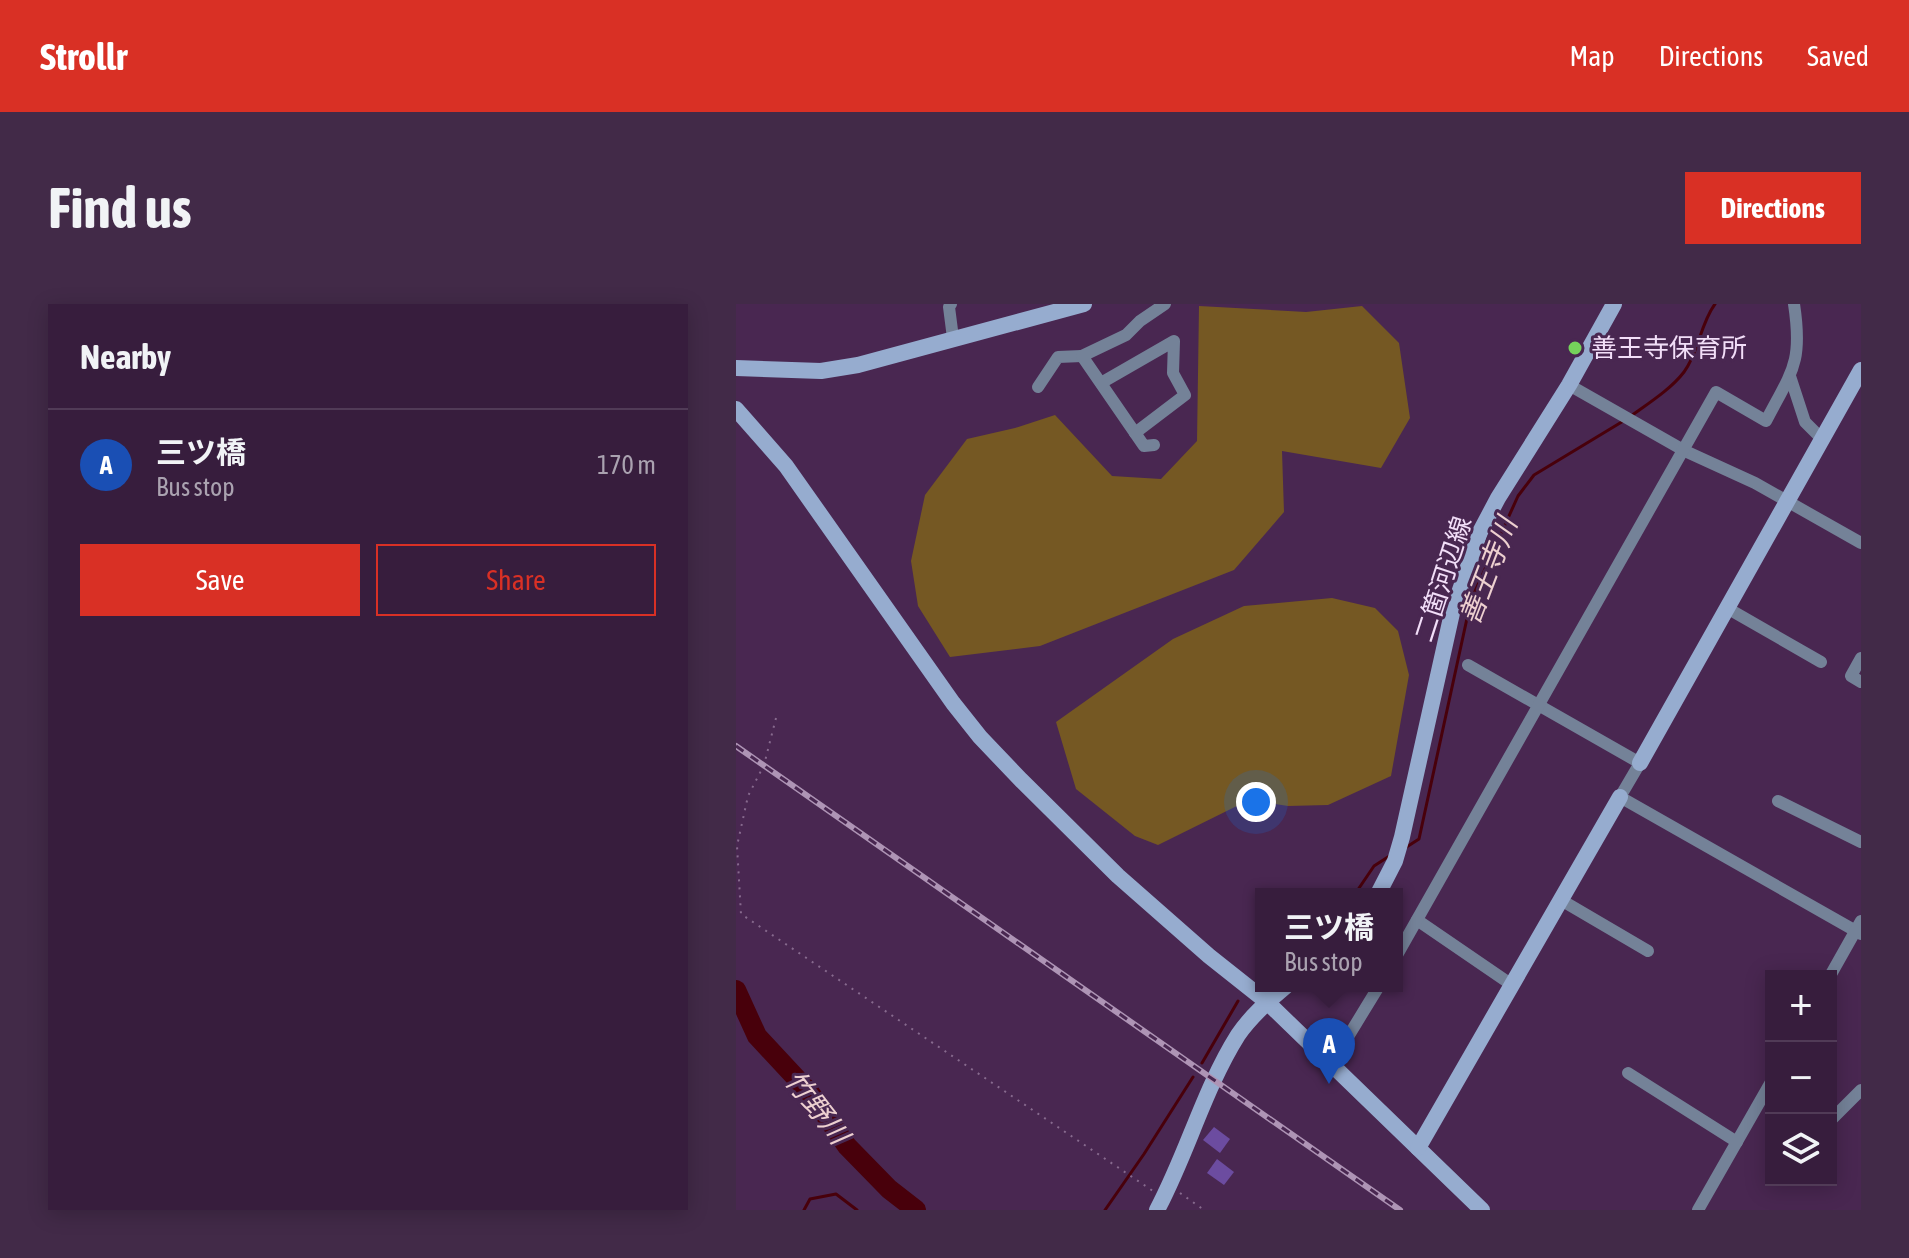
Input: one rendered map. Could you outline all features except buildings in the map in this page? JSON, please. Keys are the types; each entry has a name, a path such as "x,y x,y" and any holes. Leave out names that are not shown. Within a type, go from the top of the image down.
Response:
{"street":[{"path":"951,304 953,338"},
{"path":"736,368 821,371 858,365 1084,304"},
{"path":"1038,387 1058,357 1082,356 1126,335 1165,304"},
{"name":"二箇河辺線","path":"1381,888 1395,861 1402,837 1452,613 1465,571 1498,498 1569,385 1614,304"},
{"path":"1403,944 1716,392 1766,421 1790,376 1799,346 1794,304"},
{"path":"1101,383 1174,341 1173,373 1185,395 1135,433"},
{"path":"1082,356 1144,446 1154,445"},
{"path":"1418,1148 1640,763 1861,370"},
{"path":"1790,376 1805,422 1823,440"},
{"path":"1569,385 1685,451 1755,483 1861,543"},
{"path":"736,409 786,466 944,691 980,737 1118,876 1267,1002 1482,1210"},
{"path":"1727,608 1821,662"},
{"path":"1861,658 1851,676 1861,682"},
{"path":"1468,665 1640,763"},
{"path":"1620,797 1859,929 1834,970"},
{"path":"1778,801 1861,842"},
{"path":"1561,900 1648,951"},
{"path":"1417,920 1512,985"},
{"path":"1163,1198 1239,1034 1279,992"},
{"path":"1332,1063 1375,992"},
{"path":"1628,1073 1737,1142"},
{"path":"1837,1114 1861,1090"},
{"path":"1698,1210 1765,1101"}],"path":[{"path":"776,718 764,765 748,796 737,846 741,914 1163,1198 1204,1210"}],"shaded area":[{"path":"1199,306 1306,312 1362,306 1399,343 1410,418 1381,468 1282,451 1284,512 1234,570 1040,646 950,657 918,606 911,561 925,495 967,439 1055,415 1112,476 1161,479 1197,441"},
{"path":"1332,598 1375,608 1398,631 1409,675 1391,776 1328,805 1288,806 1249,800 1158,845 1135,836 1076,789 1056,722 1173,639 1244,606"}],"waterway":[{"name":"善王寺川","path":"1631,416 1684,372 1715,304"},
{"name":"善王寺川","path":"1405,848 1419,839 1471,600 1518,496 1534,475 1625,420"},
{"name":"善王寺川","path":"1359,888 1374,866 1391,855"},
{"name":"竹野川","path":"736,990 757,1036 810,1093 847,1146 889,1189 916,1210"},
{"name":"善王寺川","path":"1202,1063 1238,1001"},
{"name":"善王寺川","path":"1105,1210 1193,1077"},
{"path":"804,1210 810,1199 836,1194 857,1210"}],"railway":[{"path":"736,746 1400,1210"}],"place":[{"name":"善王寺保育所","path":"1575,348"},
{"name":"三ツ橋","path":"1329,1084"}]}
